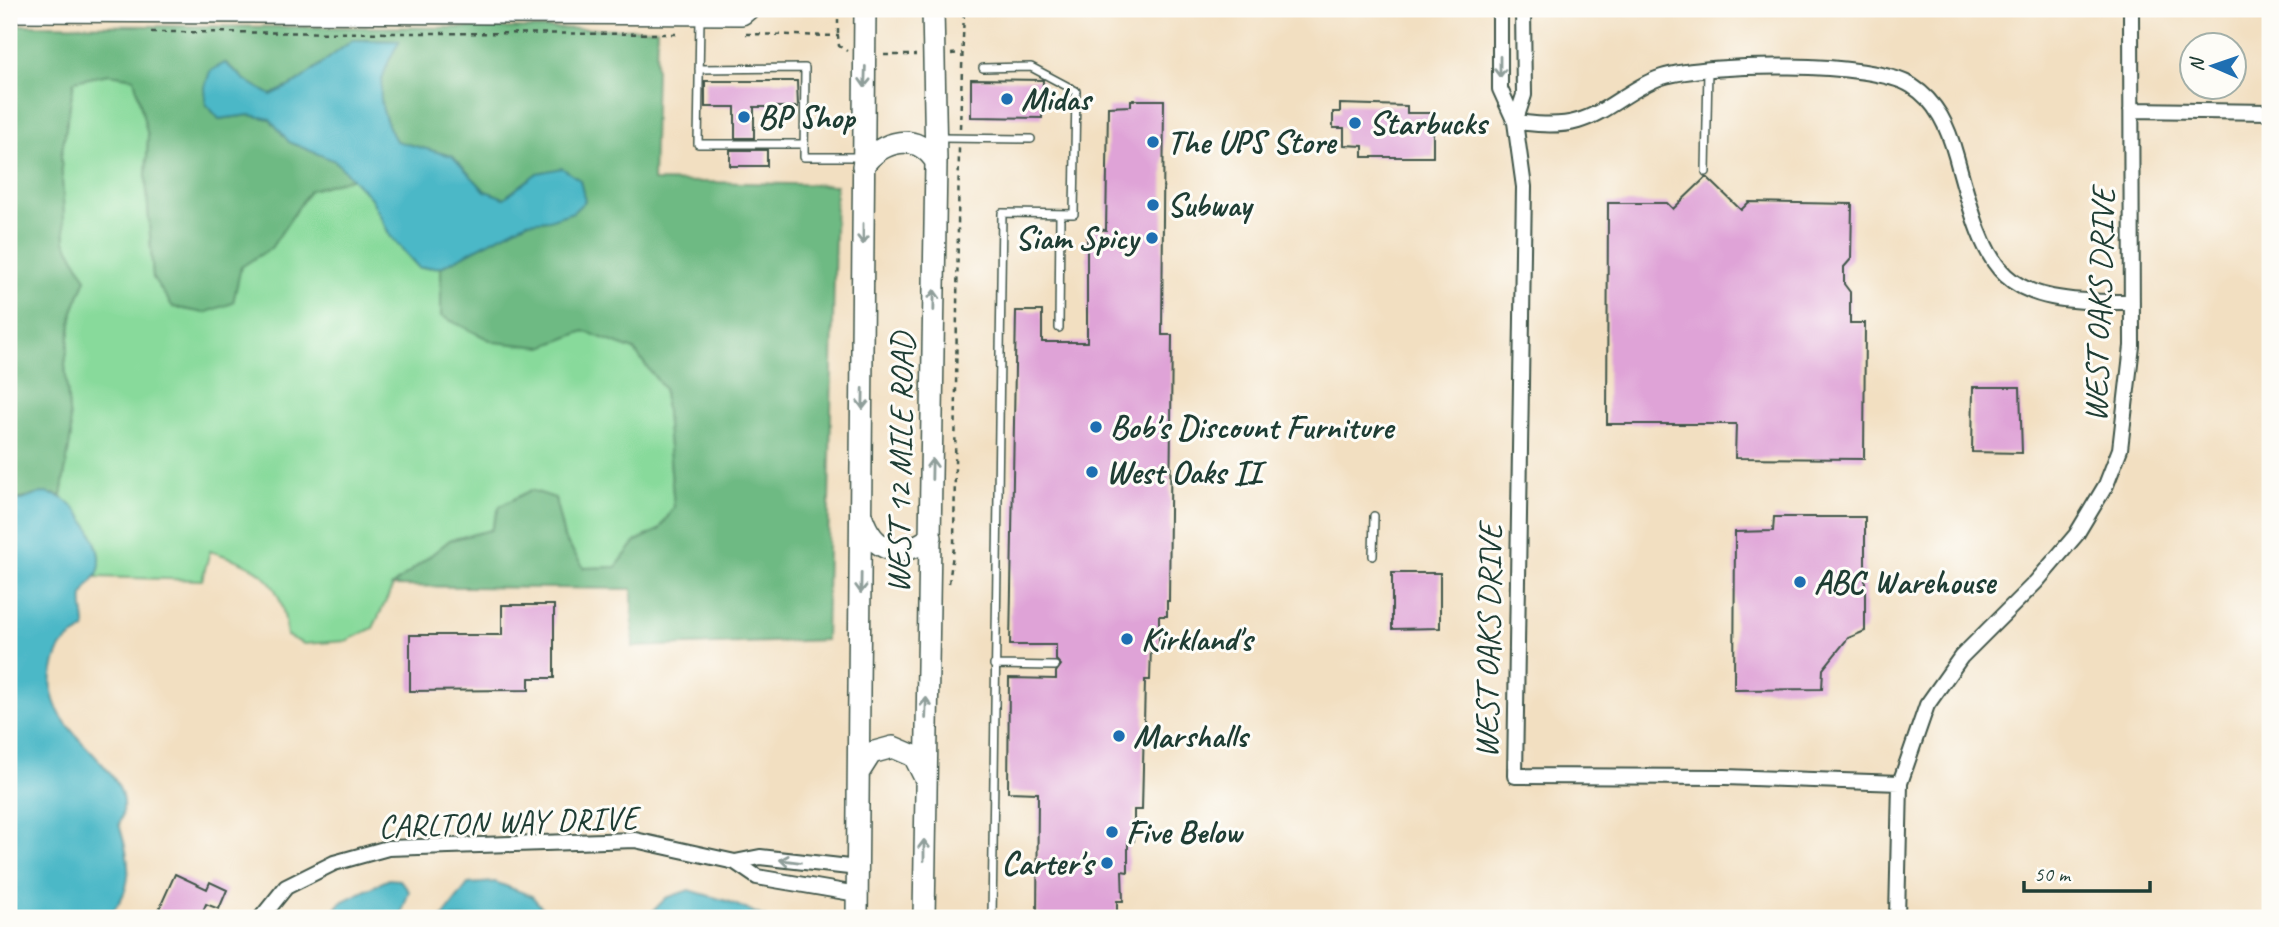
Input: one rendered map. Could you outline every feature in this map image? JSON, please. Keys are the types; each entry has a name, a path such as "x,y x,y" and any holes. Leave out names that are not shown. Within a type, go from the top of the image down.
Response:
{"main road":[{"path":"9,12 700,23 742,14 748,9"},
{"name":"WEST 12 MILE ROAD","path":"857,918 865,9"},
{"name":"WEST 12 MILE ROAD","path":"924,918 924,776 931,537 936,162 933,9"},
{"path":"863,161 878,149 900,141 929,151 936,162"},
{"path":"862,515 867,533 880,546 898,551 917,548 931,537"},
{"path":"859,772 871,753 893,747 914,756 924,776"}],"street":[{"name":"WEST OAKS DRIVE","path":"1500,9 1500,89 1515,122 1524,187 1515,776 1734,777 1900,783"},
{"name":"WEST OAKS DRIVE","path":"1515,122 1524,95 1523,9"},
{"name":"WEST OAKS DRIVE","path":"1897,918 1900,783 1919,725 1943,680 1984,632 2063,551 2106,485 2120,449 2132,346 2131,9"},
{"path":"1515,122 1551,125 1579,121 1641,85 1679,72 1708,69 1854,68 1886,74 1912,86 1932,104 1945,122 1975,228 1989,255 2009,279 2050,299 2132,302"},
{"path":"2130,110 2270,112"},
{"name":"CARLTON WAY DRIVE","path":"261,918 286,887 334,863 388,848 635,840 735,862 757,877 857,894"},
{"name":"CARLTON WAY DRIVE","path":"735,862 760,857 858,868"}],"lane":[{"path":"700,23 698,144 804,144"},
{"path":"984,68 1031,66 1076,91 1074,214 1002,213 992,918"},
{"path":"699,69 805,68 804,157 863,161"},
{"path":"1706,173 1708,69"},
{"path":"936,138 1031,139"},
{"path":"1059,214 1059,328"},
{"path":"1373,556 1374,516"},
{"path":"994,665 1055,666"}],"path":[{"path":"838,9 838,36 843,50 866,56 962,53"},
{"path":"949,585 954,534 964,9"},
{"path":"246,33 572,35 700,23"},
{"path":"736,33 838,36"}],"green space":[{"path":"9,25 657,29 653,181 836,185 826,640 633,647 632,589 392,586 450,540 491,530 500,506 531,490 555,498 564,538 584,568 616,567 636,541 659,530 674,507 664,389 634,350 584,331 542,347 494,342 441,316 441,267 527,222 549,220 517,190 504,198 485,191 452,156 396,141 384,114 380,84 386,62 399,41 353,40 296,83 271,95 245,80 226,63 219,119 250,115 270,119 289,142 335,161 353,178 310,190 271,248 241,267 233,303 204,313 173,307 153,278 146,178 148,136 134,78 109,74 74,81 61,156 65,241 86,279 73,311 65,364 71,435 61,496 41,494 9,500"},
{"path":"109,74 134,77 148,136 146,178 153,278 241,267 271,247 310,190 353,178 371,198 390,236 419,268 441,267 441,316 542,347 584,331 634,350 664,389 674,507 659,530 636,541 616,567 584,568 564,538 555,498 500,506 491,530 450,540 393,586 373,628 346,641 304,644 287,636 280,601 266,578 243,563 210,551 202,580 96,577 99,555 96,544 77,512 61,496 71,435 65,364 73,311 86,279 65,242 61,156 74,81"}],"water":[{"path":"353,40 400,41 386,67 381,90 384,114 396,141 452,156 485,191 504,198 537,173 562,168 580,180 585,201 573,212 549,220 527,222 441,267 419,268 390,236 371,198 335,161 289,142 270,119 250,115 219,119 206,104 205,87 210,71 225,63 245,80 271,95 296,83"},
{"path":"41,493 64,499 81,516 94,538 100,562 98,572 83,596 85,629 69,639 60,650 53,670 52,694 60,715 118,785 123,804 119,824 128,862 127,885 116,907 106,918 9,918 9,500 22,500"},
{"path":"389,879 400,880 409,891 400,918 326,918 343,901"},
{"path":"495,882 532,896 542,908 539,918 442,918 468,884"},
{"path":"689,890 727,901 767,918 619,918 648,916 666,898"}],"building":[{"name":"Midas","path":"971,79 1043,80 1042,118 971,117"},
{"path":"705,81 797,81 798,107 754,107 754,138 735,138 735,107 705,107"},
{"name":"West Oaks II","path":"1131,100 1164,100 1162,335 1172,335 1169,601 1167,616 1159,616 1159,647 1151,647 1150,680 1145,680 1142,810 1134,810 1134,841 1128,841 1128,872 1122,871 1123,901 1117,901 1117,918 1037,918 1038,793 1008,792 1009,678 1056,679 1056,672 1061,665 1056,660 1056,645 1010,645 1016,311 1042,311 1042,342 1087,342 1087,229 1106,230 1108,107 1131,106"},
{"path":"1340,104 1407,106 1407,113 1433,113 1433,157 1363,157 1363,146 1344,145 1344,128 1333,128 1333,112 1340,112"},
{"path":"730,150 767,150 767,166 730,166"},
{"path":"1705,178 1741,210 1749,202 1852,204 1851,259 1844,267 1844,284 1850,292 1850,323 1865,323 1864,459 1735,458 1736,424 1607,424 1608,203 1667,203 1673,209"},
{"path":"1973,387 2020,387 2022,453 1972,452"},
{"name":"ABC Warehouse","path":"1774,517 1865,517 1865,631 1848,638 1823,669 1822,689 1734,690 1735,532 1773,531"},
{"path":"1392,573 1440,573 1440,628 1392,629"},
{"path":"502,605 554,605 554,678 529,678 529,690 410,691 410,635 502,635"},
{"path":"175,874 207,889 210,882 227,890 219,909 206,904 200,918 155,918"}],"place":[{"name":"Midas","path":"1007,99"},
{"name":"BP Shop","path":"744,117"},
{"name":"Starbucks","path":"1355,123"},
{"name":"The UPS Store","path":"1153,142"},
{"name":"Subway","path":"1153,205"},
{"name":"Siam Spicy","path":"1152,238"},
{"name":"Bob's Discount Furniture","path":"1096,427"},
{"name":"West Oaks II","path":"1092,472"},
{"name":"ABC Warehouse","path":"1800,582"},
{"name":"Kirkland's","path":"1127,639"},
{"name":"Marshalls","path":"1119,736"},
{"name":"Five Below","path":"1112,832"},
{"name":"Carter's","path":"1107,863"}]}
